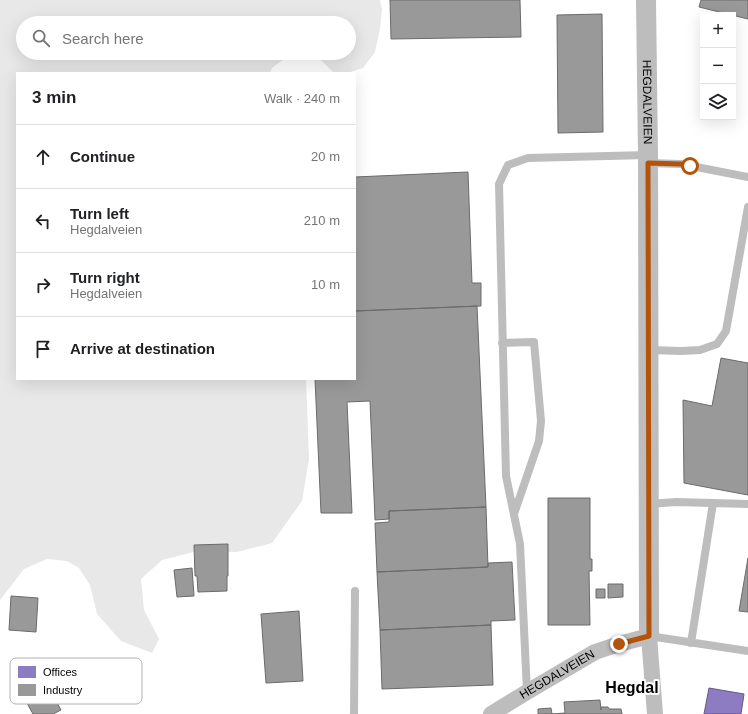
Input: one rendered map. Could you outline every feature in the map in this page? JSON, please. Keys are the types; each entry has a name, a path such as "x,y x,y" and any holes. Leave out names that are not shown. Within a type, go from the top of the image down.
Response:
{"street":[{"name":"HEGDALVEIEN","path":"646,0 648,159 649,636 655,714"},
{"name":"HEGDALVEIEN","path":"491,714 595,652 649,636"}],"lane":[{"path":"527,692 520,544 506,476 499,184 508,165 528,158 648,159 748,177"},
{"path":"648,350 700,350 717,344 726,331 748,208"},
{"path":"502,343 534,342 542,421 539,441 514,515"},
{"path":"649,504 676,502 748,504"},
{"path":"691,643 713,503"},
{"path":"354,714 355,591"},
{"path":"649,636 748,651"}],"shaded area":[{"path":"0,0 380,0 382,9 380,29 375,52 363,68 350,72 333,72 320,60 356,60 356,16 16,16 16,60 283,60 272,68 270,72 16,72 16,380 306,380 309,459 302,501 272,543 237,552 194,552 162,560 141,579 144,610 159,639 152,653 121,641 97,614 90,585 79,568 67,561 47,559 24,569 0,600"}],"building: Offices":[{"path":"709,688 744,694 741,714 704,714"}],"building: Industry":[{"path":"390,0 520,0 521,37 391,39"},
{"path":"701,0 748,0 748,19 736,16 736,12 719,12 699,7"},
{"path":"602,14 603,132 558,133 557,15"},
{"path":"468,172 472,283 481,283 481,306 356,311 356,177"},
{"path":"477,306 486,507 389,511 389,519 375,520 370,401 347,402 352,513 321,513 315,380 356,380 356,311"},
{"path":"721,358 748,363 748,495 684,483 683,400 712,406"},
{"path":"548,498 590,498 590,559 592,559 592,571 589,571 590,625 548,625"},
{"path":"486,507 488,567 377,572 375,523 389,522 389,511"},
{"path":"228,544 227,591 198,592 197,576 195,576 194,545"},
{"path":"748,558 748,612 739,611"},
{"path":"512,562 515,620 491,621 491,625 380,630 377,572 488,567 488,563"},
{"path":"192,568 194,596 177,597 174,570"},
{"path":"608,584 623,584 623,597 608,598"},
{"path":"596,589 605,589 605,598 596,598"},
{"path":"11,596 38,598 36,632 9,630"},
{"path":"299,611 303,681 266,683 261,614"},
{"path":"491,625 493,685 382,689 380,630"},
{"path":"600,700 601,710 601,707 621,709 622,714 552,714 565,713 564,702"},
{"path":"27,704 58,704 61,710 53,714 33,714"},
{"path":"551,708 552,714 538,714 538,709"}],"district":[{"name":"Hegdal","path":"632,687"}],"route":[{"path":"619,644 649,636 648,163 681,164 690,166"}]}
